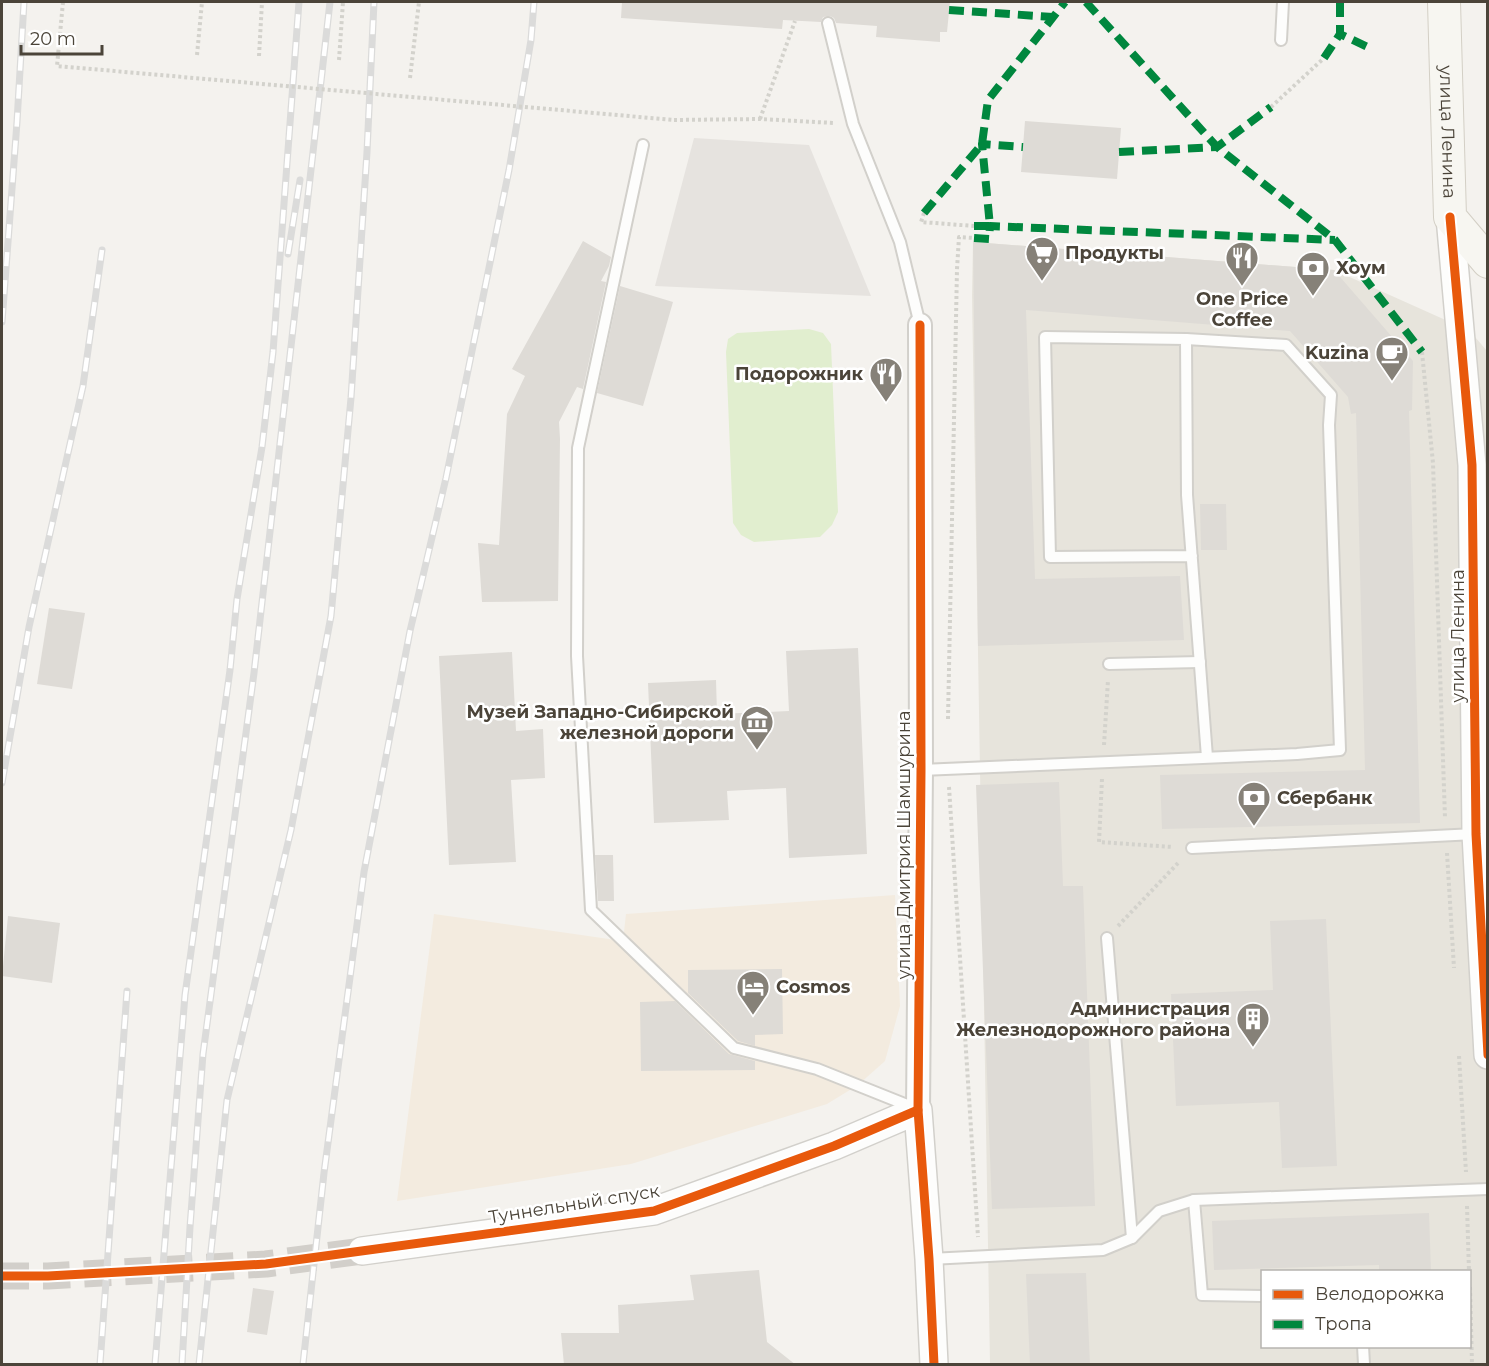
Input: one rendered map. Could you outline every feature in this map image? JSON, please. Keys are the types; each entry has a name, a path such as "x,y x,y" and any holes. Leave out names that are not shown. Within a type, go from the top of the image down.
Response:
{"main road":[{"name":"улица Ленина","path":"1444,2 1450,218"},
{"path":"1450,218 1488,262"}],"street":[{"name":"улица Ленина","path":"1450,218 1472,465 1476,834 1483,906 1487,1045"},
{"name":"улица Дмитрия Шамшурина","path":"920,325 921,770 918,1110 934,1365"},
{"path":"1468,420 1488,394"},
{"name":"Туннельный спуск","path":"362,1251 654,1212 834,1146 918,1110"}],"lane":[{"path":"1281,40 1283,2"},
{"path":"828,23 853,124 900,242 920,325"},
{"path":"642,145 578,448 577,656 591,910 734,1048 817,1069 918,1110"},
{"path":"921,770 1340,750 1329,436 1331,395 1286,345 1185,339 1046,337 1050,557 1192,556"},
{"path":"1185,339 1187,495 1207,757"},
{"path":"1109,664 1200,662"},
{"path":"1192,848 1476,834"},
{"path":"1107,938 1132,1238"},
{"path":"929,1259 1103,1250 1132,1238 1159,1211 1194,1200 1488,1189"},
{"path":"1194,1200 1202,1295 1261,1296"},
{"path":"1363,1348 1364,1365"}],"path":[{"path":"63,2 57,66 674,120 760,119 853,124"},
{"path":"197,56 202,2"},
{"path":"259,56 262,2"},
{"path":"339,60 343,2"},
{"path":"410,78 419,2"},
{"path":"760,119 795,21"},
{"path":"1271,107 1324,58"},
{"path":"924,213 921,222 974,226"},
{"path":"956,291 959,237 974,238"},
{"path":"1109,664 1100,842 1192,848"},
{"path":"1107,938 1192,848"},
{"path":"1471,1326 1472,1365"}],"shaded area":[{"path":"694,138 809,145 871,296 655,286"},
{"path":"973,242 1334,270 1470,331 1487,351 1487,1364 990,1364 972,296"},
{"path":"895,895 900,1006 885,1061 858,1085 827,1104 631,1164 397,1201 434,914 623,941 626,914"}],"green space":[{"path":"809,329 823,333 831,344 838,512 832,525 820,537 754,542 741,535 733,523 726,352 728,339 737,333"}],"building":[{"path":"622,2 950,2 947,32 940,32 940,42 876,37 877,26 836,23 830,16 823,17 821,22 783,20 782,29 621,18"},
{"path":"1025,121 1121,128 1117,179 1021,172"},
{"path":"583,241 611,257 601,281 606,282 583,389 577,387 559,422 558,601 482,602 478,543 499,545 507,414 525,376 512,369"},
{"path":"973,242 1334,270 1413,361 1412,410 1409,411 1420,823 1162,829 1160,775 1365,770 1356,413 1351,414 1348,397 1290,331 1026,310 1035,579 1180,576 1184,640 978,646"},
{"path":"620,286 673,302 643,406 597,393"},
{"path":"1200,504 1226,504 1227,550 1201,550"},
{"path":"49,608 85,613 72,689 37,684"},
{"name":"Музей Западно-Сибирской железной дороги","path":"858,648 867,854 789,858 786,788 727,791 729,820 654,823 648,683 716,680 717,714 789,711 786,651"},
{"path":"512,652 516,731 543,729 545,778 511,780 516,862 449,865 439,656"},
{"path":"1059,782 1063,886 1083,886 1095,1206 992,1209 976,785"},
{"path":"595,855 613,855 614,901 598,901"},
{"path":"8,916 60,923 52,983 2,976"},
{"name":"Администрация Железнодорожного района","path":"1326,919 1337,1166 1282,1168 1279,1102 1176,1106 1171,994 1273,990 1270,921"},
{"path":"782,969 783,1034 755,1035 755,1046 738,1041 688,993 688,970"},
{"path":"675,1001 729,1054 755,1061 755,1070 641,1071 640,1002"},
{"path":"1429,1213 1431,1270 1379,1270 1379,1265 1214,1270 1212,1221"},
{"path":"759,1270 767,1342 796,1365 564,1365 561,1333 619,1333 618,1305 694,1300 690,1275"},
{"path":"1086,1273 1090,1365 1030,1365 1026,1274"},
{"path":"253,1288 274,1291 267,1335 247,1332"}],"tunnel":[{"path":"2,1276 48,1276 266,1264 362,1251"}],"railway":[{"path":"2,322 24,2"},
{"path":"155,1364 185,995 230,670 237,599 262,447 273,352 299,2"},
{"path":"182,1364 203,1054 254,673 330,2"},
{"path":"199,1364 227,1100 291,830 331,616 351,398 374,2"},
{"path":"303,1364 324,1173 364,872 410,631 446,478 509,170 531,40 534,2"},
{"path":"288,254 300,180"},
{"path":"2,783 29,627 83,386 102,250"},
{"path":"100,1364 127,991"}],"marked path":[{"path":"924,213 982,144 988,100 1065,2"},
{"path":"1086,2 1217,147 1335,240 1422,352"},
{"path":"1340,2 1340,34 1372,49"},
{"path":"949,10 1053,17"},
{"path":"1324,58 1340,34"},
{"path":"1119,152 1217,147 1271,107"},
{"path":"974,226 990,226 982,144 1023,147"},
{"path":"974,238 989,239 990,226 1335,240"}],"cycle path":[{"path":"1450,217 1472,465 1476,834 1488,1055"},
{"path":"920,325 921,770 918,1110 934,1364"},
{"path":"2,1276 48,1276 266,1264 654,1211 834,1146 918,1110"}],"place":[{"name":"Продукты","path":"1042,282"},
{"name":"One Price Coffee","path":"1242,287"},
{"name":"Хоум","path":"1313,297"},
{"name":"Kuzina","path":"1392,382"},
{"name":"Подорожник","path":"886,403"},
{"name":"Музей Западно-Сибирской железной дороги","path":"757,751"},
{"name":"Сбербанк","path":"1254,827"},
{"name":"Cosmos","path":"753,1016"},
{"name":"Администрация Железнодорожного района","path":"1253,1048"}]}
